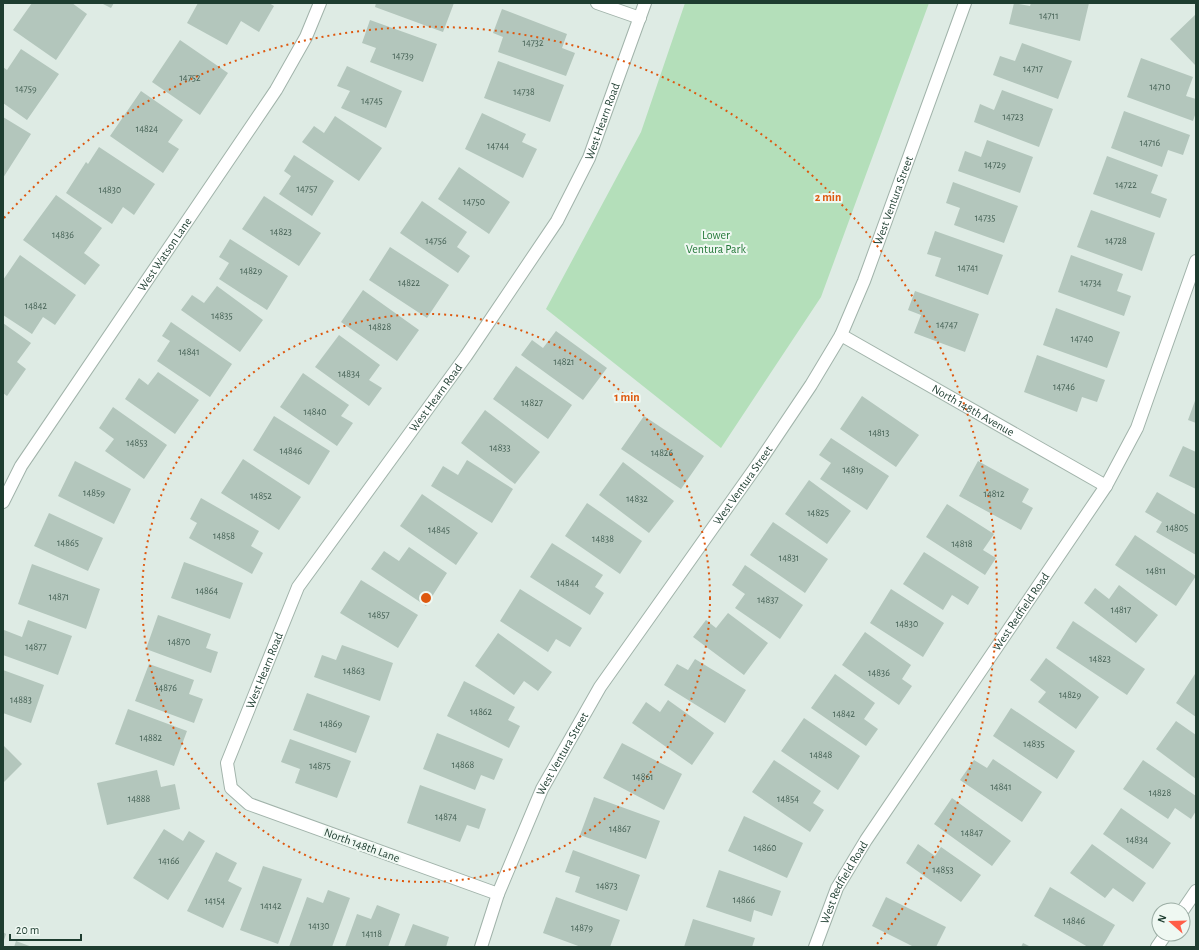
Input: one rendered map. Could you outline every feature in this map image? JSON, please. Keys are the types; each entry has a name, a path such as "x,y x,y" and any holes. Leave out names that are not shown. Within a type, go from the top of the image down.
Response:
{"street":[{"name":"West Watson Lane","path":"3,502 21,466 276,90 306,37 320,3"},
{"path":"597,3 640,18"},
{"name":"West Hearn Road","path":"231,788 227,763 298,587 466,356 557,220 590,158 645,3"},
{"name":"West Ventura Street","path":"481,947 498,894 542,789 600,687 758,464 811,385 841,335 864,281 965,3"},
{"name":"West Redfield Road","path":"816,947 837,888 866,840 1106,486 1137,428 1196,261"},
{"name":"North 148th Avenue","path":"841,335 1106,486"},
{"name":"North 148th Lane","path":"231,788 249,804 498,894"},
{"path":"1188,902 1196,891"}],"green space":[{"name":"Lower Ventura Park","path":"685,3 929,3 821,297 721,448 546,309 641,132"}],"building":[{"path":"32,3 72,3 87,14 56,60 13,30"},
{"path":"101,3 114,3 111,8"},
{"path":"198,3 269,3 274,6 259,32 241,21 227,45 187,23"},
{"path":"376,3 454,3 443,32 375,7"},
{"path":"1014,3 1030,6 1031,3 1089,3 1080,41 1009,24"},
{"path":"502,9 567,34 562,48 575,53 566,76 498,52 503,37 493,33"},
{"path":"1196,14 1196,66 1170,39"},
{"path":"370,20 437,44 423,82 370,62 376,48 362,43"},
{"path":"180,40 228,73 200,115 152,82"},
{"path":"1022,43 1072,61 1058,99 993,75 1000,56 1015,61"},
{"path":"21,49 59,74 27,120 3,103 3,67 7,70"},
{"path":"1141,58 1193,77 1186,96 1196,99 1196,112 1193,121 1127,97"},
{"path":"498,61 564,85 550,122 484,98"},
{"path":"347,66 402,91 386,128 341,108 350,91 337,86"},
{"path":"1002,90 1053,109 1039,147 974,122 980,104 994,110"},
{"path":"141,91 183,120 168,142 179,149 163,173 110,136"},
{"path":"1124,111 1190,135 1183,155 1168,150 1162,167 1111,148"},
{"path":"482,113 526,134 522,142 537,149 523,178 465,149"},
{"path":"335,116 382,148 359,181 302,142 314,126 324,133"},
{"path":"3,117 31,134 3,178"},
{"path":"987,140 1033,157 1020,193 958,171 965,151 981,157"},
{"path":"99,147 155,184 134,215 123,207 112,224 66,193 86,162 88,164"},
{"path":"294,155 334,181 312,216 279,194 291,176 284,171"},
{"path":"1107,156 1158,175 1151,193 1167,199 1160,218 1093,194"},
{"path":"459,167 510,202 489,234 438,199"},
{"path":"953,182 1018,206 1004,243 954,225 960,208 946,203"},
{"path":"56,195 102,228 84,253 100,265 85,285 23,240"},
{"path":"264,196 321,233 299,266 242,229"},
{"path":"422,201 467,232 457,247 470,256 458,273 400,233"},
{"path":"1091,210 1155,233 1142,271 1077,247"},
{"path":"935,231 1003,255 988,295 935,276 941,258 927,254"},
{"path":"230,239 288,276 267,310 219,279 229,263 219,257"},
{"path":"390,247 449,285 427,318 369,280"},
{"path":"20,255 76,295 55,325 43,317 32,334 3,315 3,280"},
{"path":"1071,255 1123,274 1117,291 1131,296 1124,316 1058,292"},
{"path":"217,286 263,320 240,352 181,310 192,295 204,303"},
{"path":"363,290 419,330 397,361 341,322"},
{"path":"915,291 979,314 965,352 914,333 921,315 908,310"},
{"path":"1056,308 1120,332 1107,368 1043,345"},
{"path":"171,322 232,364 210,397 157,361 170,341 162,336"},
{"path":"3,323 31,343 17,362 26,369 7,396 3,393"},
{"path":"556,331 607,368 583,400 521,355 532,340 543,348"},
{"path":"339,335 380,365 369,380 382,388 369,406 315,367"},
{"path":"1037,355 1105,380 1097,402 1082,397 1077,412 1024,392"},
{"path":"516,366 572,405 548,439 493,399"},
{"path":"158,372 199,400 175,434 125,399 139,378 148,385"},
{"path":"303,373 349,405 341,416 353,423 337,446 280,407"},
{"path":"862,396 919,435 896,467 840,429"},
{"path":"1196,398 1196,423 1188,420"},
{"path":"113,407 167,445 144,479 105,451 114,439 99,428"},
{"path":"485,410 540,452 515,484 461,443"},
{"path":"274,416 330,451 309,485 253,450"},
{"path":"644,416 704,456 681,489 621,449"},
{"path":"831,438 889,476 867,510 820,479 831,463 819,455"},
{"path":"1183,446 1196,452 1196,489 1169,476"},
{"path":"243,459 301,497 279,530 221,493"},
{"path":"467,460 513,489 492,523 431,486 443,466 458,475"},
{"path":"75,461 131,489 114,524 58,496"},
{"path":"978,461 1029,489 1022,502 1033,508 1021,530 959,496"},
{"path":"623,462 674,501 649,533 599,495"},
{"path":"809,480 851,511 827,544 785,514"},
{"path":"1157,492 1196,515 1196,555 1156,532 1162,522 1145,512"},
{"path":"422,494 478,533 456,565 400,526"},
{"path":"201,498 259,531 251,546 263,553 252,574 189,538 197,523 190,519"},
{"path":"587,503 642,541 620,574 565,536"},
{"path":"947,504 994,534 983,550 996,558 985,575 926,537"},
{"path":"49,513 103,538 88,571 34,546"},
{"path":"773,522 828,559 805,593 750,555"},
{"path":"1135,535 1196,576 1176,606 1115,565"},
{"path":"552,543 603,575 595,587 604,593 590,615 530,577"},
{"path":"409,547 447,573 426,606 371,569 384,551 399,561"},
{"path":"924,552 979,587 968,605 952,595 943,610 903,584"},
{"path":"184,562 243,583 230,619 171,598"},
{"path":"32,564 100,589 86,629 18,604"},
{"path":"745,565 803,605 780,639 735,608 745,594 732,585"},
{"path":"361,580 418,615 398,648 340,613"},
{"path":"1119,585 1158,615 1136,643 1084,603 1095,588 1109,599"},
{"path":"520,589 582,628 570,647 556,639 548,652 500,621"},
{"path":"891,589 944,623 923,657 870,623"},
{"path":"728,613 768,643 744,675 693,637 706,620 716,628"},
{"path":"158,615 211,634 206,648 218,652 211,673 146,649"},
{"path":"28,620 72,636 58,675 3,655 4,630 22,637"},
{"path":"1073,621 1145,669 1127,695 1056,648"},
{"path":"865,632 911,665 902,679 912,686 899,705 842,665"},
{"path":"498,633 552,672 538,691 524,681 514,695 475,666"},
{"path":"342,645 393,663 380,701 314,677 322,655 336,660"},
{"path":"1046,658 1099,697 1076,729 1038,702 1046,692 1030,680"},
{"path":"695,659 746,690 725,723 664,685 677,664 688,670"},
{"path":"149,664 194,680 189,694 203,699 194,723 135,701"},
{"path":"3,670 44,685 31,723 3,713"},
{"path":"835,674 875,703 864,719 878,729 866,746 811,708"},
{"path":"1195,674 1196,675 1196,717 1176,703"},
{"path":"464,681 515,707 508,720 520,726 509,748 447,716"},
{"path":"307,693 370,716 356,753 293,730"},
{"path":"668,700 714,733 692,765 632,723 646,702 660,712"},
{"path":"1011,708 1075,751 1057,779 993,736"},
{"path":"128,709 187,731 174,766 115,744"},
{"path":"804,718 860,756 838,790 781,751"},
{"path":"1176,721 1196,735 1196,779 1156,749"},
{"path":"437,733 503,759 494,780 481,775 475,790 423,769"},
{"path":"290,739 351,761 337,798 295,783 300,769 281,762"},
{"path":"622,743 682,774 664,810 603,778"},
{"path":"3,745 22,764 3,783"},
{"path":"993,759 1042,792 1022,822 960,780 974,760 987,768"},
{"path":"774,760 821,791 813,803 824,810 810,832 752,792"},
{"path":"1143,760 1196,796 1196,811 1191,819 1175,808 1168,819 1123,789"},
{"path":"157,770 161,787 175,784 180,809 107,825 97,783"},
{"path":"420,785 486,809 479,829 467,825 460,842 407,823"},
{"path":"594,797 660,821 646,859 580,835"},
{"path":"952,798 1011,841 992,866 934,824"},
{"path":"1121,808 1171,843 1153,869 1103,834"},
{"path":"744,816 803,843 787,878 728,851"},
{"path":"164,829 183,841 189,831 205,841 168,900 133,878"},
{"path":"918,844 935,856 941,847 981,875 961,902 906,863"},
{"path":"1092,844 1146,883 1133,902 1113,888 1105,898 1070,873"},
{"path":"573,850 640,875 627,911 575,892 580,877 565,872"},
{"path":"216,852 237,863 228,881 242,888 223,928 187,911"},
{"path":"263,866 302,879 278,944 240,930"},
{"path":"719,870 781,891 772,916 754,910 751,922 706,907"},
{"path":"1050,887 1115,925 1102,947 1088,947 1034,916"},
{"path":"328,890 350,898 332,947 289,947 307,897 323,903"},
{"path":"556,897 620,920 610,947 581,947 543,933"},
{"path":"886,897 946,927 936,947 914,947 872,926"},
{"path":"377,905 400,914 388,947 345,947 357,914 371,919"},
{"path":"693,919 755,938 752,947 684,947"},
{"path":"413,924 449,937 446,947 404,947"},
{"path":"3,932 6,934 3,943"},
{"path":"16,941 32,947 14,947"},
{"path":"1023,943 1031,947 1021,947"}]}
